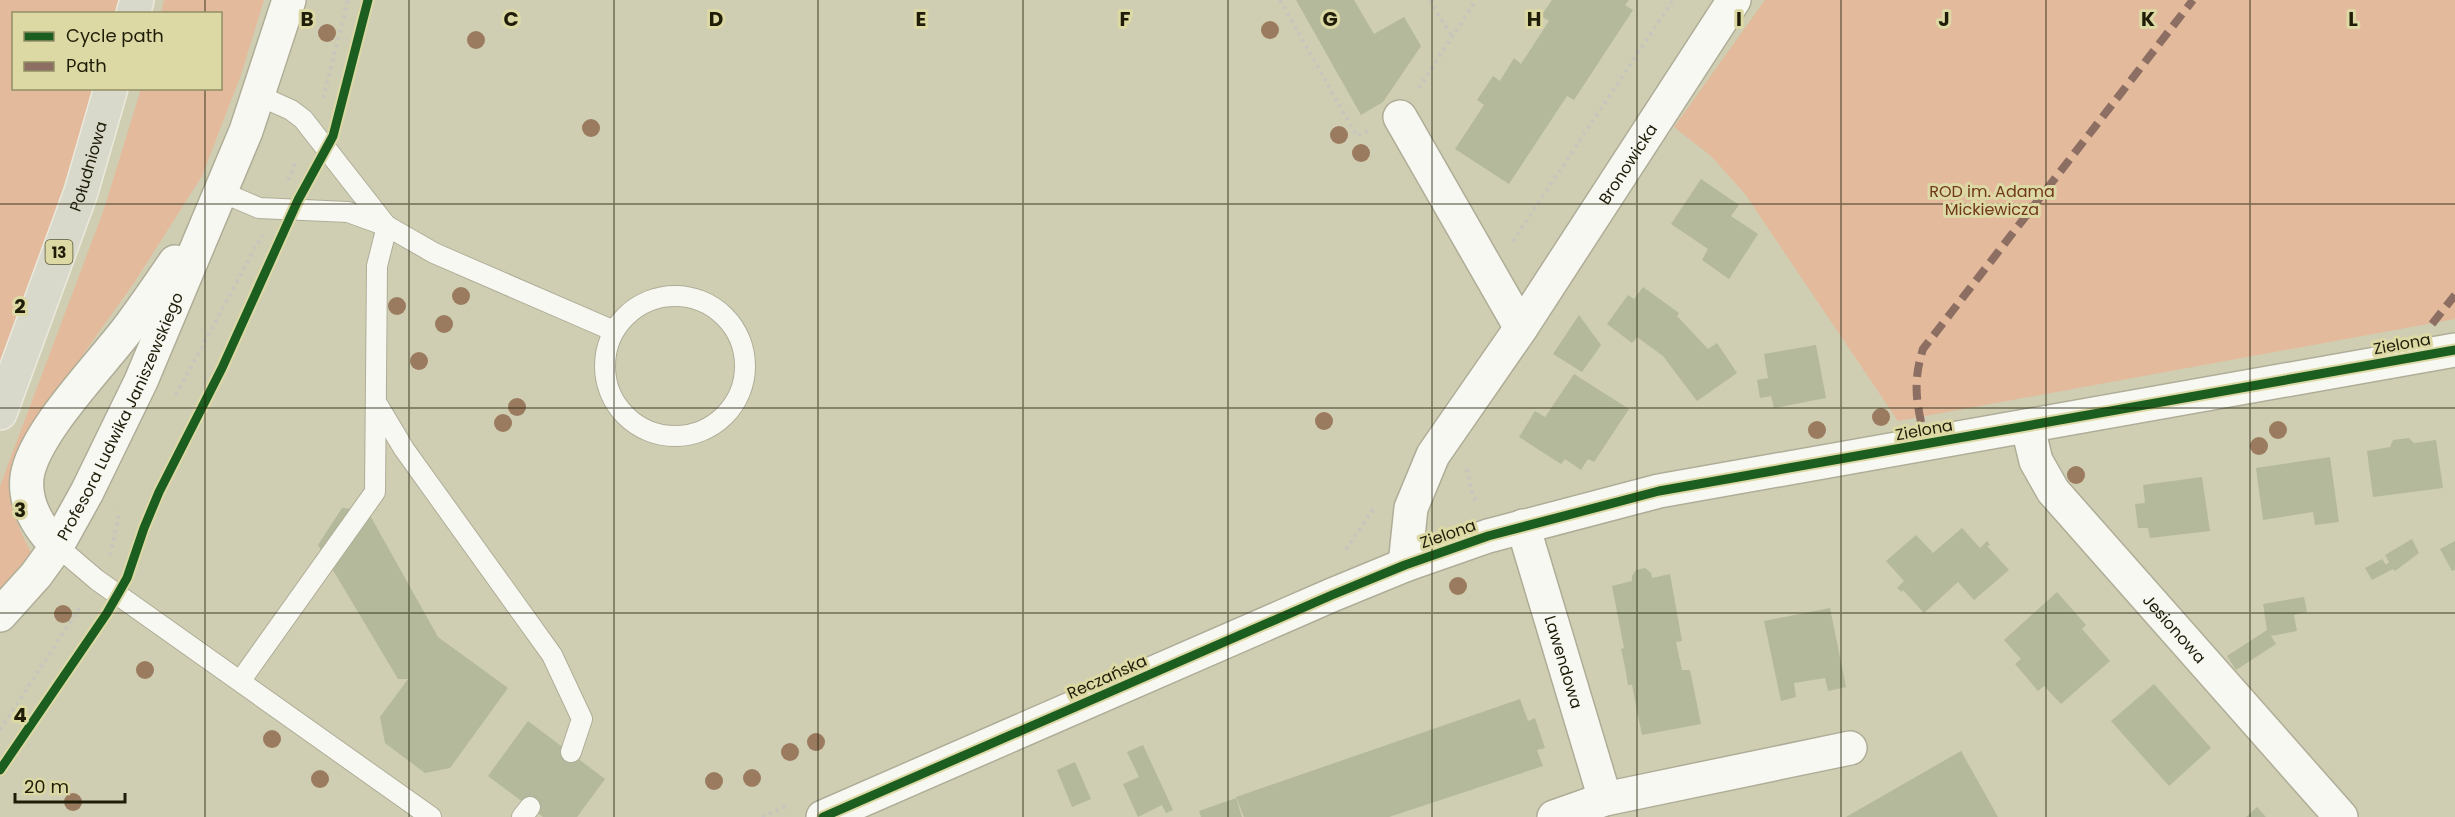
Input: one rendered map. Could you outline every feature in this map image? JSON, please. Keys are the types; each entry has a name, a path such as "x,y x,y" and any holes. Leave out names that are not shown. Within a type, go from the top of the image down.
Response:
{"main road":[{"name":"Południowa","path":"0,412 81,192 110,90"}],"street":[{"name":"Profesora Ludwika Janiszewskiego","path":"219,191 154,293 51,426 30,462 27,478 31,507 44,533 57,546 87,492 141,381 246,131 289,0"},
{"name":"Bronowicka","path":"1405,565 1411,508 1433,455 1521,328 1734,0"},
{"path":"1400,117 1521,328"},
{"name":"Zielona","path":"1405,565 1523,526 1659,491 2028,428 2455,350"},
{"name":"Jesionowa","path":"2028,428 2036,461 2053,491 2341,817"},
{"name":"Lawendowa","path":"1523,526 1605,799"},
{"path":"0,615 36,575 57,546"},
{"name":"Reczańska","path":"808,810 1405,565"},
{"path":"1554,817 1605,799 1850,748"}],"lane":[{"path":"258,95 291,110 303,119 387,226"},
{"path":"219,191 259,208 348,212 387,226 444,258 614,331"},
{"path":"241,680 375,492 377,266 387,226"},
{"path":"680,296 698,300 713,307 732,326 743,350 745,367 743,384 731,409 712,426 687,436 661,435 636,425 617,407 606,383 605,357 614,331 631,311 654,299 680,296"},
{"path":"377,403 404,449 552,655 582,719 571,753"},
{"path":"57,546 97,580 431,817"}],"path":[{"path":"322,104 348,0"},
{"path":"1280,0 1358,136 1400,117 1474,1"},
{"path":"1430,0 1452,38"},
{"path":"1491,274 1673,0"},
{"path":"284,188 297,158"},
{"path":"172,403 265,229"},
{"path":"108,563 122,503"},
{"path":"1343,555 1376,506"},
{"path":"0,730 80,607"},
{"path":"762,817 808,810"}],"green space":[{"path":"0,0 118,0 115,12 12,12 12,90 95,90 52,222 0,362"},
{"path":"164,0 264,0 241,75 202,176 134,283 27,433 15,466 12,495 17,523 32,554 0,594 0,486 104,209 141,90 222,90 222,12 161,12"},
{"name":"ROD im. Adama Mickiewicza","path":"1765,0 2455,0 2455,319 1898,421 1745,194 1711,156 1674,127"}],"building":[{"path":"1296,0 1354,0 1374,34 1404,17 1421,46 1383,102 1361,115"},
{"path":"1552,0 1629,0 1625,5 1633,10 1574,100 1567,96 1509,184 1455,149 1484,105 1477,100 1493,76 1500,81 1514,58 1521,64 1549,21 1541,16"},
{"path":"1701,179 1739,205 1731,216 1758,234 1729,279 1702,260 1708,249 1671,224"},
{"path":"1643,287 1679,313 1677,316 1708,349 1717,343 1737,373 1697,401 1663,356 1637,337 1632,343 1607,324 1628,295 1634,299"},
{"path":"1579,315 1601,345 1582,372 1553,354"},
{"path":"1816,345 1826,398 1774,408 1771,396 1760,398 1757,380 1768,378 1764,354"},
{"path":"1574,374 1629,409 1594,462 1588,459 1581,470 1565,459 1561,464 1519,437 1535,411 1545,417"},
{"path":"2409,438 2414,443 2436,440 2443,488 2373,497 2367,451 2390,447 2393,440"},
{"path":"2330,457 2339,522 2315,525 2313,512 2263,520 2256,468"},
{"path":"2202,477 2210,531 2150,538 2148,528 2138,528 2135,504 2145,503 2143,485"},
{"path":"342,508 367,510 438,637 508,688 450,768 425,773 385,743 380,717 408,679 398,679 318,545"},
{"path":"1962,528 1980,548 1987,541 1990,545 1987,546 2009,570 1974,600 1958,582 1924,613 1903,590 1902,592 1897,588 1904,581 1886,561 1916,535 1933,553"},
{"path":"2412,539 2419,553 2395,571 2393,569 2372,580 2365,568 2382,559 2386,565 2389,562 2385,555"},
{"path":"2455,541 2455,570 2452,571 2440,549"},
{"path":"1645,568 1651,573 1652,578 1670,574 1682,641 1676,642 1682,670 1690,670 1701,724 1642,735 1632,685 1628,685 1621,649 1624,648 1612,586 1632,581 1636,570"},
{"path":"2057,592 2086,625 2082,629 2110,661 2061,704 2044,686 2038,691 2015,664 2021,659 2004,640"},
{"path":"2304,597 2307,612 2294,615 2297,631 2271,636 2276,644 2236,670 2227,656 2267,630 2263,604"},
{"path":"1830,608 1846,687 1828,691 1825,678 1794,683 1796,697 1781,701 1764,621"},
{"path":"2154,684 2211,748 2169,786 2111,721"},
{"path":"1520,699 1528,721 1535,718 1545,748 1537,750 1543,766 1389,817 1244,817 1236,797"},
{"path":"528,721 605,779 577,817 543,817 488,776"},
{"path":"1143,745 1173,810 1166,813 1162,805 1138,817 1123,784 1139,777 1127,752"},
{"path":"1961,751 1998,817 1846,817"},
{"path":"1075,762 1091,799 1072,807 1057,770"},
{"path":"1236,798 1242,817 1201,817 1199,811"},
{"path":"2257,807 2266,817 2246,817"}],"marked path":[{"path":"1926,445 1917,397 1917,375 1923,349 2193,0"},
{"path":"2432,324 2455,295"}],"cycle path":[{"path":"0,770 107,613 127,578 159,492 222,368 298,200 333,136 368,0"},
{"path":"823,817 1332,595 1405,565 1488,536 1659,491 2455,350"}]}
